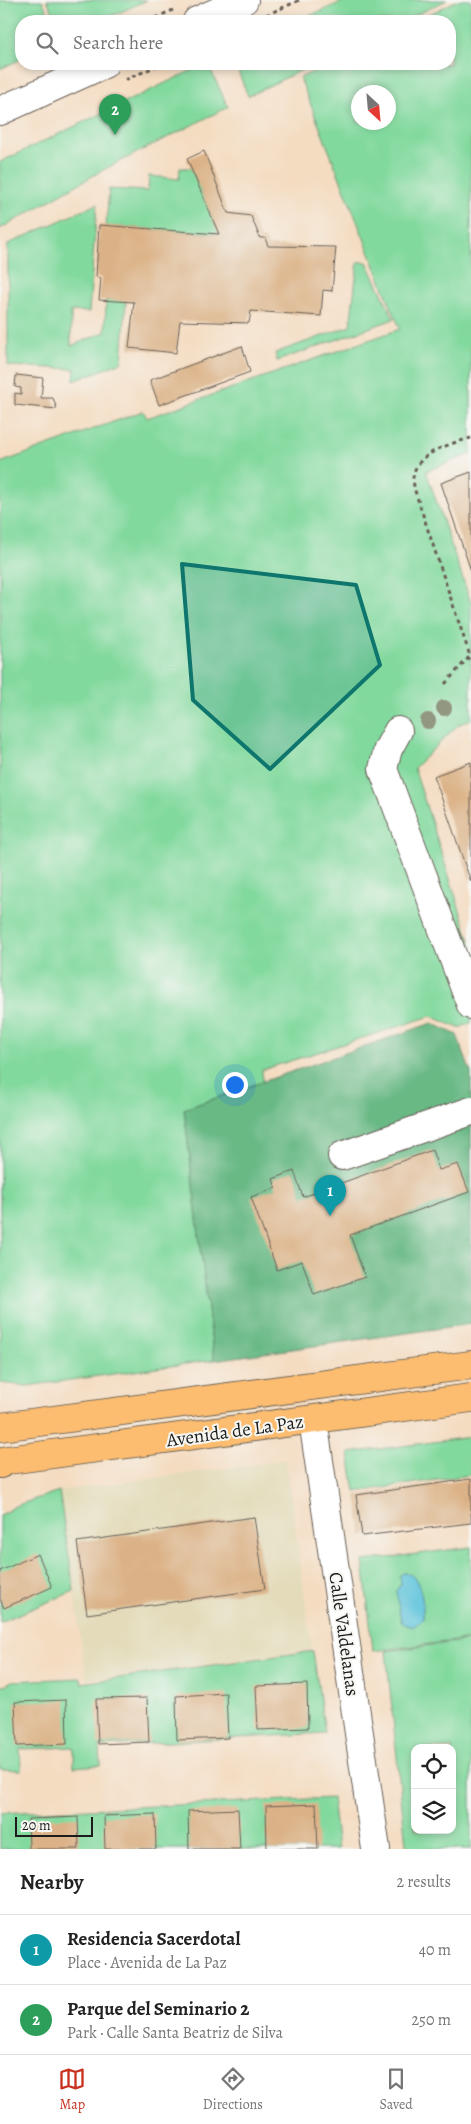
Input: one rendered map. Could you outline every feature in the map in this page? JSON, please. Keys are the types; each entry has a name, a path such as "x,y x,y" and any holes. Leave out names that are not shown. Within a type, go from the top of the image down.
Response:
{"main road":[{"name":"Avenida de La Paz","path":"0,1427 471,1365"},
{"name":"Avenida de La Paz","path":"0,1464 8,1460 471,1398"}],"street":[{"path":"224,15 252,9"},
{"path":"0,111 91,70"},
{"path":"398,731 388,749 383,769 471,1005"},
{"path":"342,1156 471,1111"},
{"name":"Calle Valdelanas","path":"313,1420 376,1849"}],"path":[{"path":"252,9 300,0"},
{"path":"445,684 470,656 414,488 413,472 424,458 450,444 471,438"}],"highlighted area":[{"path":"182,564 356,585 380,665 270,769 193,700"}],"shaded area":[{"path":"286,1460 312,1649 87,1680 59,1491"}],"green space":[{"path":"0,0 42,0 49,15 15,15 15,62 0,69"},
{"path":"47,0 147,0 114,15 54,15"},
{"path":"347,0 447,0 416,15 311,15"},
{"path":"458,0 471,0 471,454 426,471 471,603 471,719 458,725 414,768 471,944 471,1023 459,1028 431,1016 262,1070 263,1082 184,1109 214,1360 27,1386 0,1383 0,463 143,411 147,418 400,329 300,78 317,70 456,70 456,15 427,15"},
{"path":"192,70 211,70 228,107 101,171 0,229 0,162"},
{"path":"237,70 302,70 248,96"},
{"path":"180,168 191,168 219,234 106,226 109,189 148,191 149,176 179,179"},
{"path":"97,204 89,312 71,311 71,346 105,332 106,300 126,301 122,362 74,381 75,369 8,366 8,244"},
{"path":"358,262 367,262 394,319 277,361 275,353 350,326"},
{"path":"432,1023 457,1035 471,1073 471,1324 214,1360 184,1109"},
{"path":"471,1437 471,1475 355,1492 349,1453"},
{"path":"59,1491 74,1591 0,1622 0,1516 15,1506"},
{"path":"471,1547 471,1639 373,1651 363,1561"},
{"path":"471,1640 471,1849 411,1849 406,1845 386,1651"},
{"path":"313,1651 325,1733 100,1746 101,1765 74,1767 74,1747 20,1749 21,1770 0,1769 0,1687 12,1681 81,1678 82,1683"},
{"path":"332,1798 338,1849 0,1849 0,1813"}],"water":[{"path":"403,1573 409,1574 414,1578 421,1591 423,1619 413,1627 401,1621 396,1591 401,1584 400,1576"}],"building":[{"path":"204,151 228,213 251,216 260,238 265,238 268,246 336,247 332,291 323,290 321,316 251,311 249,323 180,321 176,353 129,348 134,302 99,300 101,278 96,277 99,225 219,234 187,159"},
{"path":"242,346 250,372 159,405 150,380"},
{"path":"16,375 43,378 41,398 53,398 57,409 15,405 15,393 21,394 21,388 15,387"},
{"path":"471,472 471,571 441,483"},
{"path":"471,762 471,882 434,776"},
{"path":"432,1150 439,1170 458,1164 469,1192 350,1235 365,1277 314,1295 302,1261 277,1270 251,1197 276,1188 273,1179 294,1171 303,1197"},
{"path":"471,1479 471,1523 362,1536 356,1495"},
{"path":"254,1517 265,1589 87,1614 77,1542"},
{"path":"38,1554 52,1587 4,1608 0,1599 0,1571"},
{"path":"307,1684 308,1728 258,1730 256,1686"},
{"path":"226,1693 228,1738 177,1740 176,1696"},
{"path":"147,1698 149,1742 98,1744 96,1699"},
{"path":"66,1700 67,1744 17,1746 15,1702"},
{"path":"316,1804 318,1849 267,1849 266,1806"},
{"path":"238,1809 240,1849 189,1849 188,1811"},
{"path":"155,1814 156,1849 105,1849 104,1816"},
{"path":"78,1817 79,1849 29,1849 28,1819"}],"place":[{"name":"Parque del Seminario 2","path":"115,135"},
{"name":"Residencia Sacerdotal","path":"330,1216"}]}
